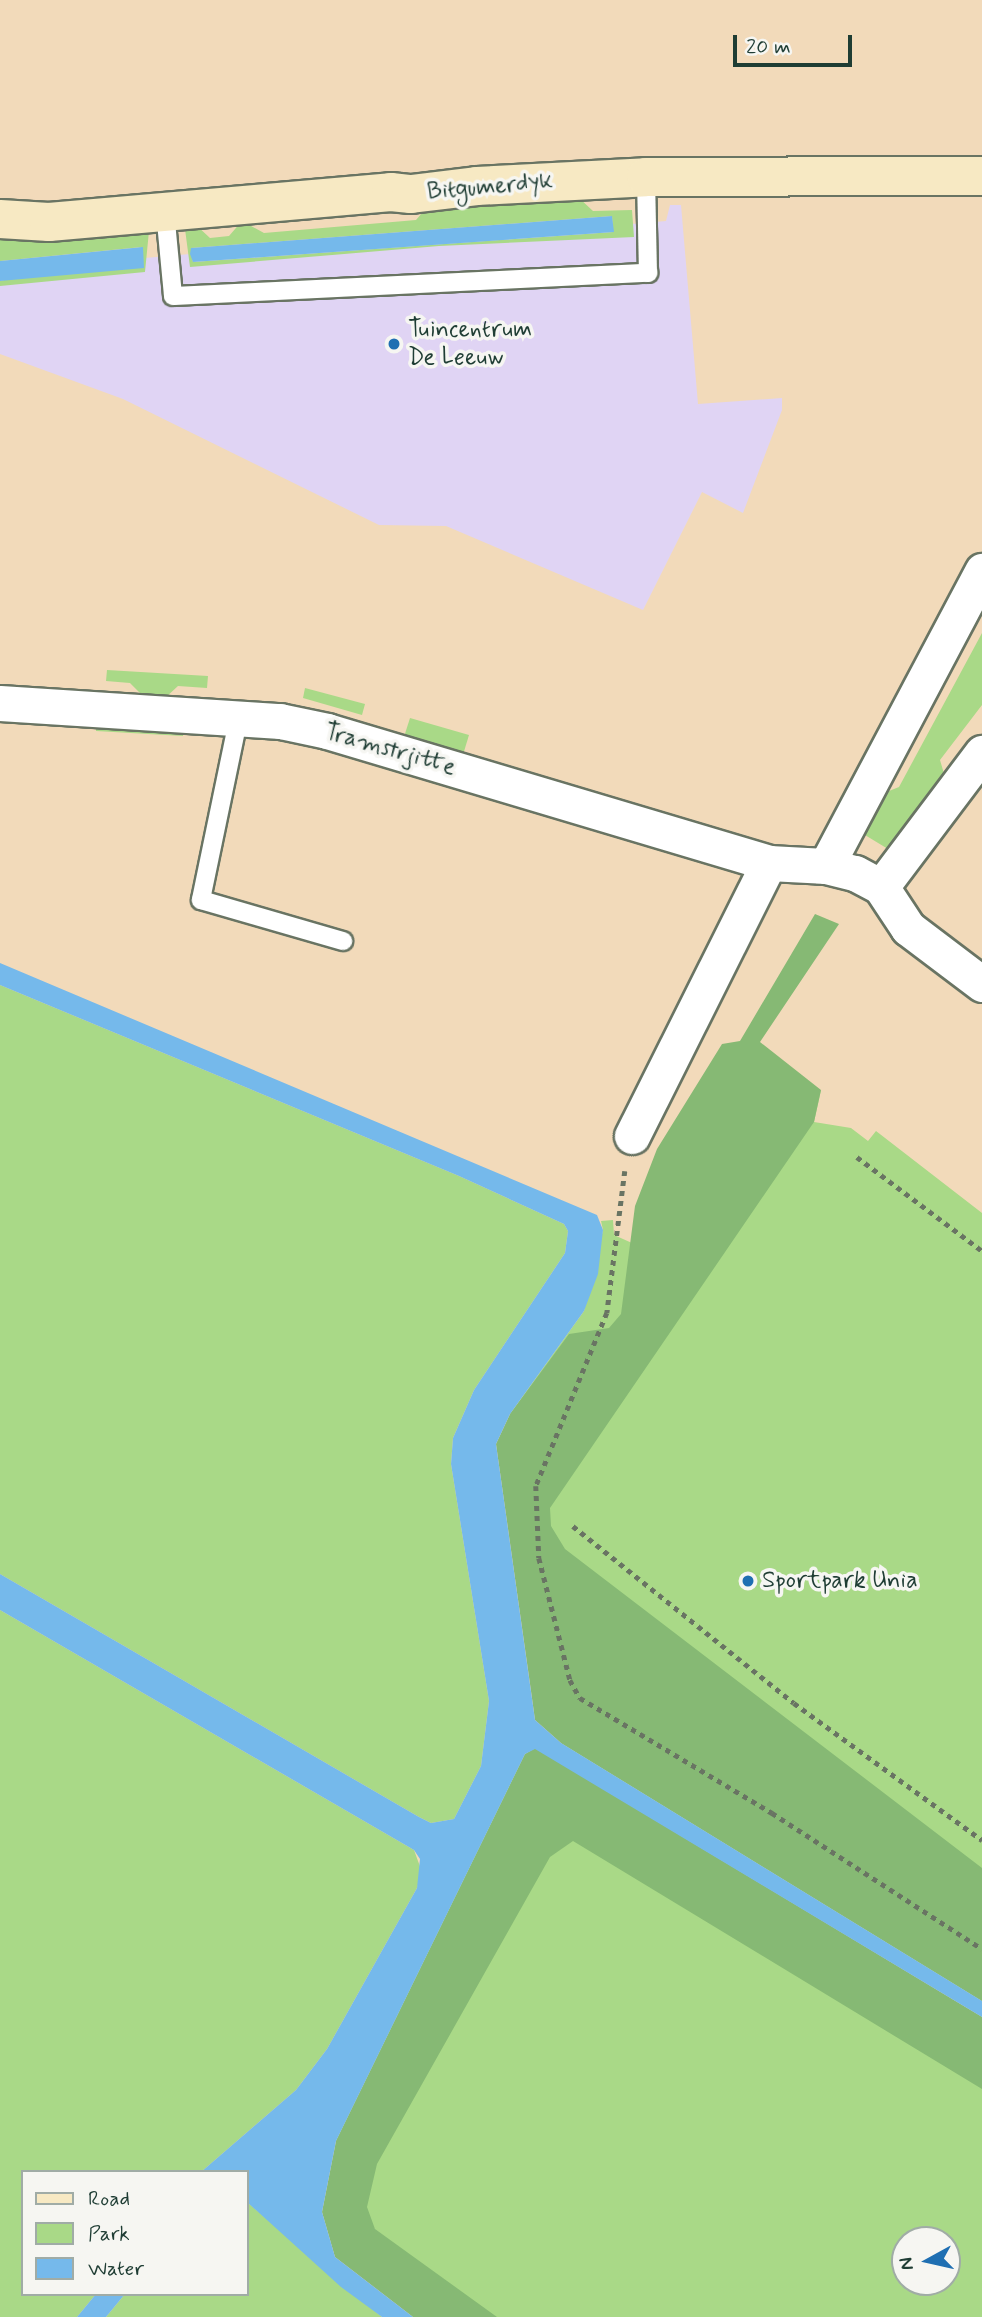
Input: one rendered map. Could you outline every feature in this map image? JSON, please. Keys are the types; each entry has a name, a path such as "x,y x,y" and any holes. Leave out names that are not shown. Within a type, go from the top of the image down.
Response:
{"main road":[{"name":"Bitgumerdyk","path":"0,219 49,222 391,191 411,194 477,186 646,177 982,176"}],"street":[{"path":"827,866 982,571"},
{"name":"Tramstrjitte","path":"0,703 239,716 327,731 769,863 827,866 855,873 881,887"},
{"path":"982,753 881,887 908,928 982,984"},
{"path":"632,1136 769,863"}],"lane":[{"path":"165,211 173,296 648,273 646,177"},
{"path":"239,716 201,900 343,941"}],"path":[{"path":"632,1136 607,1313 536,1486 539,1558 570,1680 580,1698 772,1813 982,1949"},
{"path":"857,1157 982,1251"},
{"path":"573,1526 794,1703 982,1840"}],"shaded area":[{"path":"670,205 681,205 698,404 782,398 782,410 743,513 702,492 643,610 446,526 379,525 123,399 0,354 0,281 145,258 190,254 193,262 666,221"}],"green space":[{"path":"578,197 593,211 632,210 634,237 439,246 190,267 185,229 196,225 210,238 229,236 242,221 264,233 416,220 429,205","holes":["612,216 613,232 193,262 191,248"]},
{"path":"0,230 149,231 145,272 0,286 0,281 142,247 0,261"},
{"path":"982,633 982,705 940,760 945,777 888,849 860,832 879,795 899,787"},
{"path":"107,670 208,676 207,688 178,686 165,698 143,696 130,683 106,681"},
{"path":"305,688 365,704 362,715 303,698"},
{"path":"410,718 469,735 462,758 403,740"},
{"path":"96,723 184,728 183,736 96,731"},
{"path":"815,914 839,924 760,1042 821,1090 814,1122 550,1508 551,1526 565,1549 982,1868 982,2001 561,1743 535,1720 496,1444 510,1414 569,1334 609,1328 621,1314 635,1206 657,1149 722,1044 740,1041"},
{"path":"0,985 459,1176 564,1224 568,1231 565,1253 474,1390 453,1438 451,1464 489,1701 481,1766 454,1819 431,1823 419,1817 0,1574"},
{"name":"Sportpark Unia","path":"821,1090 814,1122 851,1128 868,1141 876,1131 982,1213 982,2001 561,1743 510,1414 584,1311 603,1230 601,1221 613,1220 614,1235 632,1243"},
{"path":"0,1610 414,1850 422,1872 417,1888 327,2049 296,2090 203,2170 21,2170 21,2296 94,2296 77,2317 0,2317"},
{"path":"535,1748 982,2017 982,2089 573,1841 550,1857 377,2164 367,2207 375,2229 497,2317 413,2317 335,2257 322,2212 336,2141 525,1754"},
{"path":"525,1754 982,2017 982,2317 413,2317 336,2141"},
{"path":"248,2203 382,2317 106,2317 123,2296 248,2296"}],"water":[{"path":"612,216 614,232 193,262 190,254 191,248"},
{"path":"143,247 144,268 0,281 0,261"},
{"path":"0,963 597,1215 603,1230 598,1274 584,1311 510,1414 496,1444 535,1720 561,1743 982,2001 982,2017 535,1749 525,1754 336,2141 322,2212 335,2257 413,2317 382,2317 341,2287 248,2203 248,2170 203,2170 296,2090 327,2049 417,1888 420,1859 414,1850 0,1610 0,1574 419,1817 431,1823 454,1819 481,1766 489,1701 451,1464 453,1438 474,1390 565,1253 568,1231 564,1224 459,1176 0,985"},
{"path":"94,2296 123,2296 106,2317 77,2317"}],"place":[{"name":"Tuincentrum De Leeuw","path":"394,344"},
{"name":"Sportpark Unia","path":"748,1581"}]}
